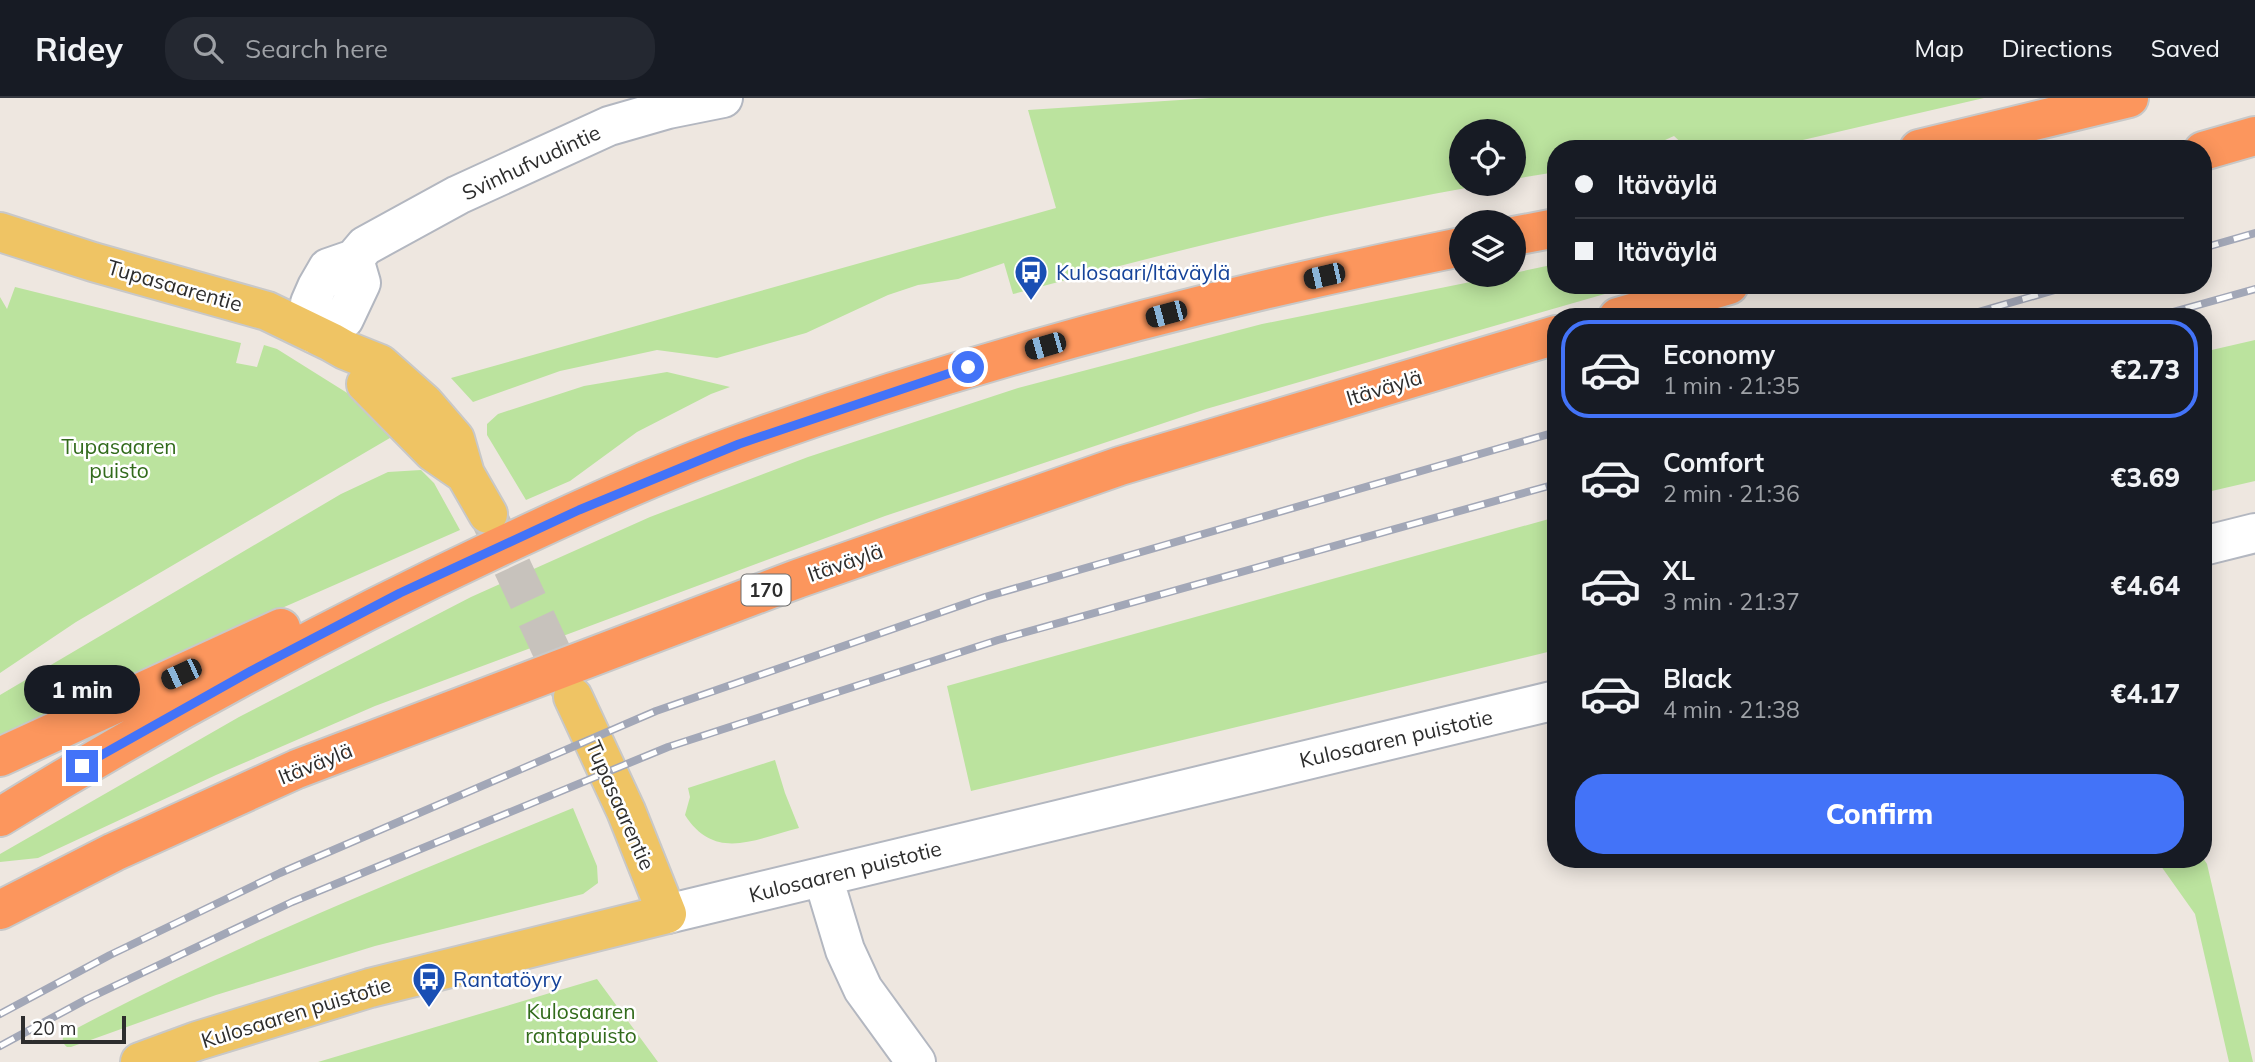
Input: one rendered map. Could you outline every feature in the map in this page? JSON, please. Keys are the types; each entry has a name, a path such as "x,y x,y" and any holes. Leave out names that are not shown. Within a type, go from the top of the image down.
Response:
{"highway":[{"path":"1956,140 2129,98"},
{"path":"2212,148 2255,136"},
{"path":"1526,234 1547,230"},
{"path":"0,817 82,766 251,671 400,593 579,510 739,444 942,374 1215,301 1449,250"},
{"path":"1649,308 1698,294"},
{"name":"Itäväylä","path":"0,910 114,852 297,769 797,579 1120,466 1547,338"},
{"path":"0,757 326,607 400,593"}],"main road":[{"name":"Tupasaarentie","path":"0,232 93,262 267,311 330,342"},
{"path":"330,342 362,380 433,452 465,474 488,513"},
{"name":"Tupasaarentie","path":"573,697 626,811 667,914"},
{"name":"Kulosaaren puistotie","path":"140,1062 197,1041 370,988 667,914"}],"street":[{"name":"Svinhufvudintie","path":"330,342 310,303 328,268 354,259 365,246 448,201 609,126 668,109 723,98"},
{"path":"2212,544 2255,533"},
{"name":"Kulosaaren puistotie","path":"667,914 1547,702"},
{"path":"823,877 845,950 863,989 916,1062"}],"green space":[{"path":"1210,98 1984,98 1803,140 1678,140 1674,136 1665,140 1547,140 1547,174 1526,177 1526,119 1449,119 1449,191 1249,234 1013,294 1004,263 958,279 918,285 888,295 806,333 717,358 657,350 560,371 473,402 451,378 1056,208 1028,110"},
{"path":"1547,266 1547,294 1605,294 1556,308 1547,308 1547,311 1206,409 885,516 375,706 216,775 38,858 0,862 0,854 239,717 471,597 650,517 808,457 1018,388 1262,324 1449,286 1526,287 1526,270"},
{"name":"Tupasaaren puisto","path":"15,287 241,343 236,363 257,367 264,345 277,349 368,406 395,435 76,622 0,673 0,297 7,309"},
{"path":"2255,340 2255,481 2212,491 2212,350"},
{"path":"667,372 730,387 637,432 570,481 526,500 487,435 487,424 498,414 584,386"},
{"path":"421,470 434,483 460,530 191,648 0,741 0,695 341,494 388,472"},
{"path":"1547,519 1547,652 971,791 947,686"},
{"path":"775,760 799,828 752,841 723,843 697,830 685,815 690,797 688,788"},
{"path":"573,808 597,866 598,883 583,894 375,946 216,995 71,1047 63,1043 64,1035 189,972 380,887"},
{"path":"2162,868 2208,868 2253,1062 2229,1062 2195,914"},
{"name":"Kulosaaren rantapuisto","path":"597,979 658,1062 318,1062"}],"tunnel":[{"path":"488,515 573,697"}],"railway":[{"path":"2212,245 2255,233"},
{"path":"2187,308 2255,289"},
{"path":"1992,308 2041,294"},
{"path":"0,1014 110,955 280,873 656,711 985,597 1547,435"},
{"path":"0,1046 87,999 292,902 668,747 998,640 1547,487"}],"place":[{"name":"Kulosaari/Itäväylä","path":"1031,302"},
{"name":"Rantatöyry","path":"429,1009"}],"route":[{"path":"82,766 251,671 400,593 579,510 739,444 968,367"}]}
